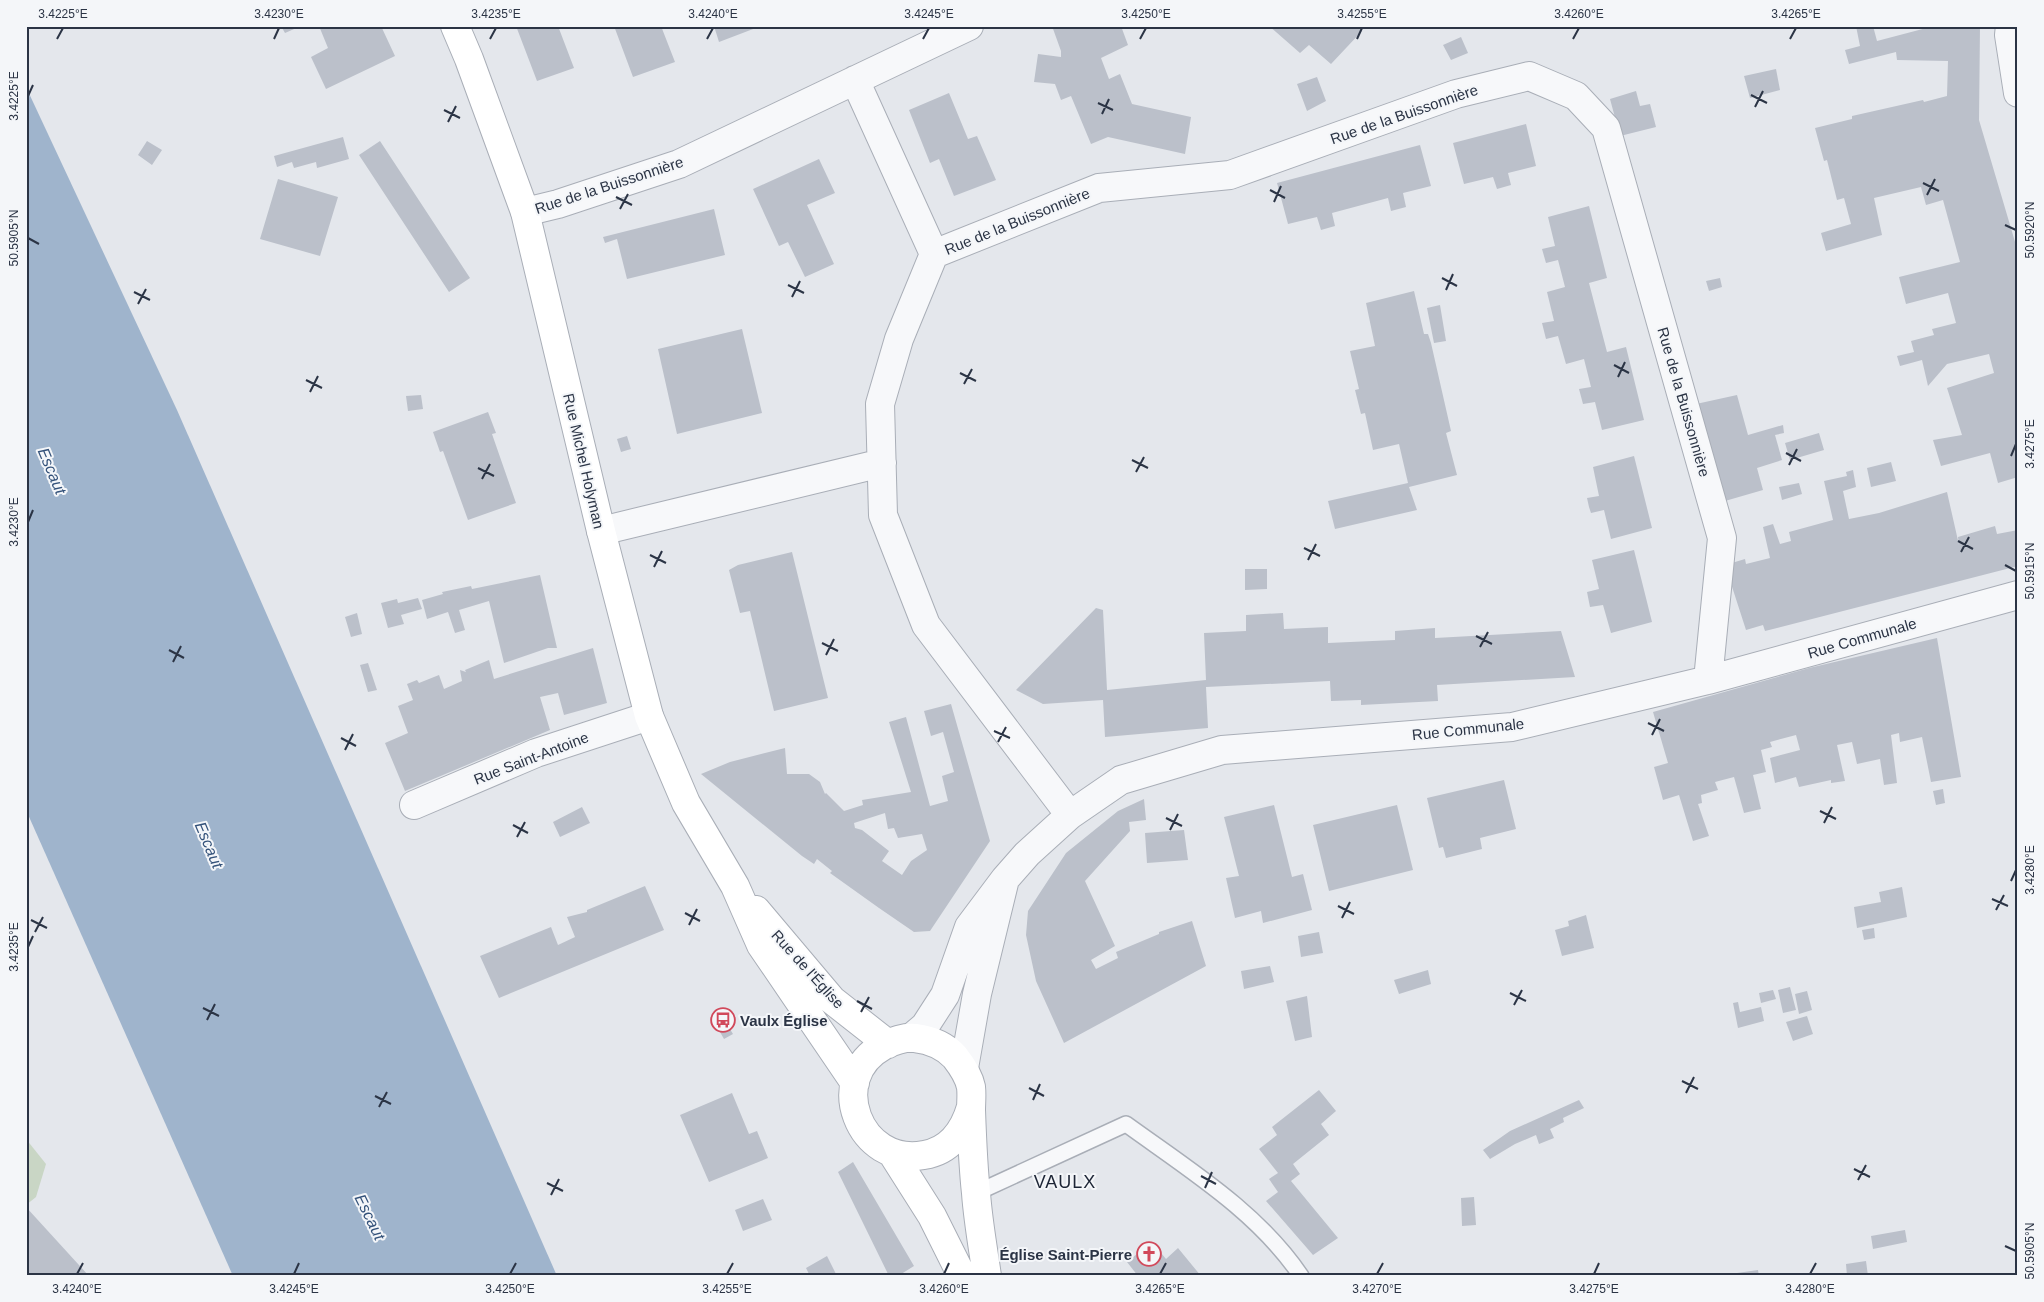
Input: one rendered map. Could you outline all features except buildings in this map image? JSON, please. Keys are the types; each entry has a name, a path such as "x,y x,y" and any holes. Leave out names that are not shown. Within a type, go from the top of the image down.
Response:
{"main road":[{"name":"Rue Michel Holyman","path":"455,26 526,212 601,531 649,716 686,803 735,886"},
{"name":"Rue de l'Église","path":"735,886 832,1000 899,1041"},
{"path":"735,886 761,945 855,1083"},
{"name":"Rue de l'Église","path":"971,1107 961,1131 942,1148 918,1156 892,1153 877,1145 865,1133 856,1118 853,1101 855,1083 867,1060 878,1049 899,1041 927,1040 942,1046 964,1068 970,1087 976,1193 987,1276"},
{"path":"892,1153 932,1216 962,1276"}],"street":[{"name":"Rue de la Buissonnière","path":"526,212 558,204 679,164 969,26"},
{"path":"2010,26 2009,35 2018,93"},
{"name":"Rue de la Buissonnière","path":"1070,815 926,625 883,515 880,404 898,339 934,254 1099,188 1230,175 1456,94 1529,76 1576,96 1606,128 1722,538 1708,680"},
{"name":"Rue de la Buissonnière","path":"855,80 934,254"},
{"path":"601,531 882,463"},
{"name":"Rue Communale","path":"899,1041 924,1026 945,995 969,927 1005,879 1027,854 1070,815 1121,780 1222,750 1512,727 1708,680 2018,594"},
{"name":"Rue Saint-Antoine","path":"414,805 536,753 649,716"},
{"path":"964,1068 977,994 1005,879"}],"lane":[{"path":"976,1193 1126,1124 1221,1192 1286,1253 1301,1276"}],"green space":[{"path":"26,1139 46,1164 36,1197 26,1205"}],"water":[{"name":"Escaut","path":"26,87 177,410 557,1276 233,1276 26,810"}],"place":[{"name":"Vaulx Église","path":"723,1020"},
{"name":"Église Saint-Pierre","path":"1149,1254"}],"district":[{"name":"VAULX","path":"1065,1182"}]}
